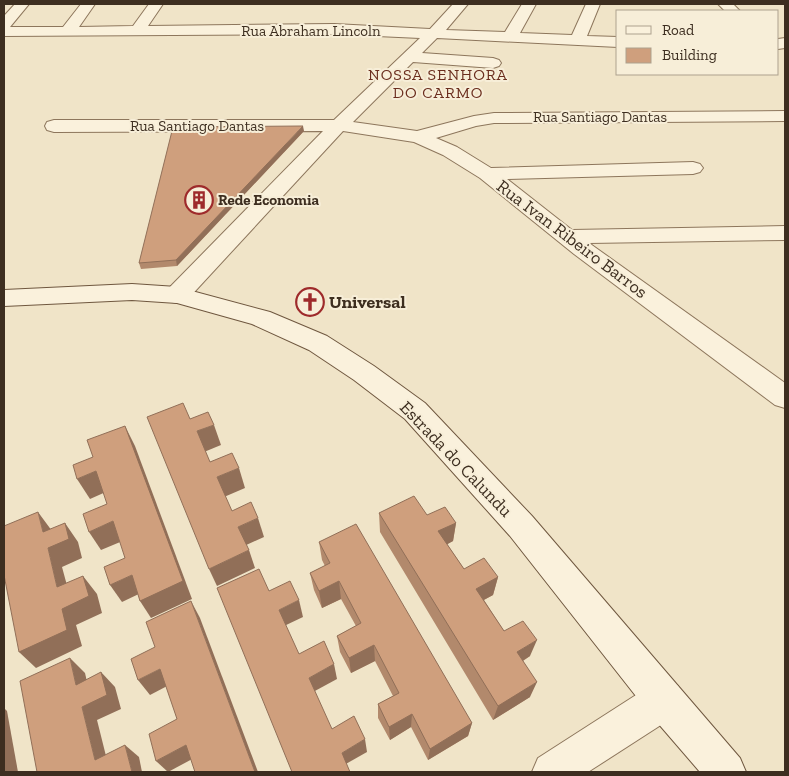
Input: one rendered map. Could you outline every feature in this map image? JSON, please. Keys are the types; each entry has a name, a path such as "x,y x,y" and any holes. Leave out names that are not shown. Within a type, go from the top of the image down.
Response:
{"street":[{"path":"4,25 22,4"},
{"path":"67,32 88,4"},
{"path":"137,32 156,4"},
{"path":"178,294 339,125 435,32 461,4"},
{"path":"510,37 529,4"},
{"path":"577,41 593,4"},
{"name":"Rua Abraham Lincoln","path":"4,32 334,29 435,32 616,42"},
{"path":"409,57 493,63"},
{"name":"Rua Santiago Dantas","path":"418,137 474,121 510,117 785,116"},
{"name":"Rua Santiago Dantas","path":"54,126 339,125"},
{"name":"Rua Ivan Ribeiro Barros","path":"339,125 418,137 450,151 487,174 566,237 785,397"},
{"path":"487,174 693,168"},
{"path":"566,237 785,233"},
{"name":"Estrada do Calundu","path":"4,298 132,292 178,294 261,318 318,343 364,373 415,411 521,526 664,700 726,772"},
{"path":"552,772 664,700"}],"building":[{"name":"Rede Economia","path":"303,126 176,260 139,263 173,127"},
{"path":"183,403 190,419 208,412 214,425 197,431 210,462 232,453 239,468 217,477 232,511 251,502 258,518 238,527 249,550 209,569 147,417"},
{"path":"125,426 183,581 140,601 132,575 110,585 104,567 125,558 113,521 89,532 83,514 107,504 96,471 77,479 73,465 93,457 87,440"},
{"path":"414,496 427,515 445,507 456,523 438,531 464,569 484,558 498,577 476,589 504,631 523,621 537,640 517,652 537,682 498,706 379,513"},
{"path":"38,512 43,532 65,523 69,539 48,548 57,587 83,576 89,596 62,609 67,630 19,652 4,575 4,526"},
{"path":"356,524 472,723 430,749 412,714 389,727 378,704 399,693 374,645 349,658 337,636 361,623 339,581 319,591 310,573 330,563 319,542"},
{"path":"259,569 269,591 290,581 299,600 279,610 299,654 324,641 334,664 309,678 332,729 354,716 365,739 342,753 350,772 292,772 217,588"},
{"path":"191,601 255,772 195,772 186,745 156,761 149,734 177,719 160,669 138,680 131,659 155,647 146,622"},
{"path":"70,658 76,685 101,672 107,695 82,707 95,760 125,745 132,772 37,772 20,681"}],"place":[{"name":"Rede Economia","path":"199,200"},
{"name":"Universal","path":"310,302"}],"district":[{"name":"NOSSA SENHORA DO CARMO","path":"438,83"}]}
